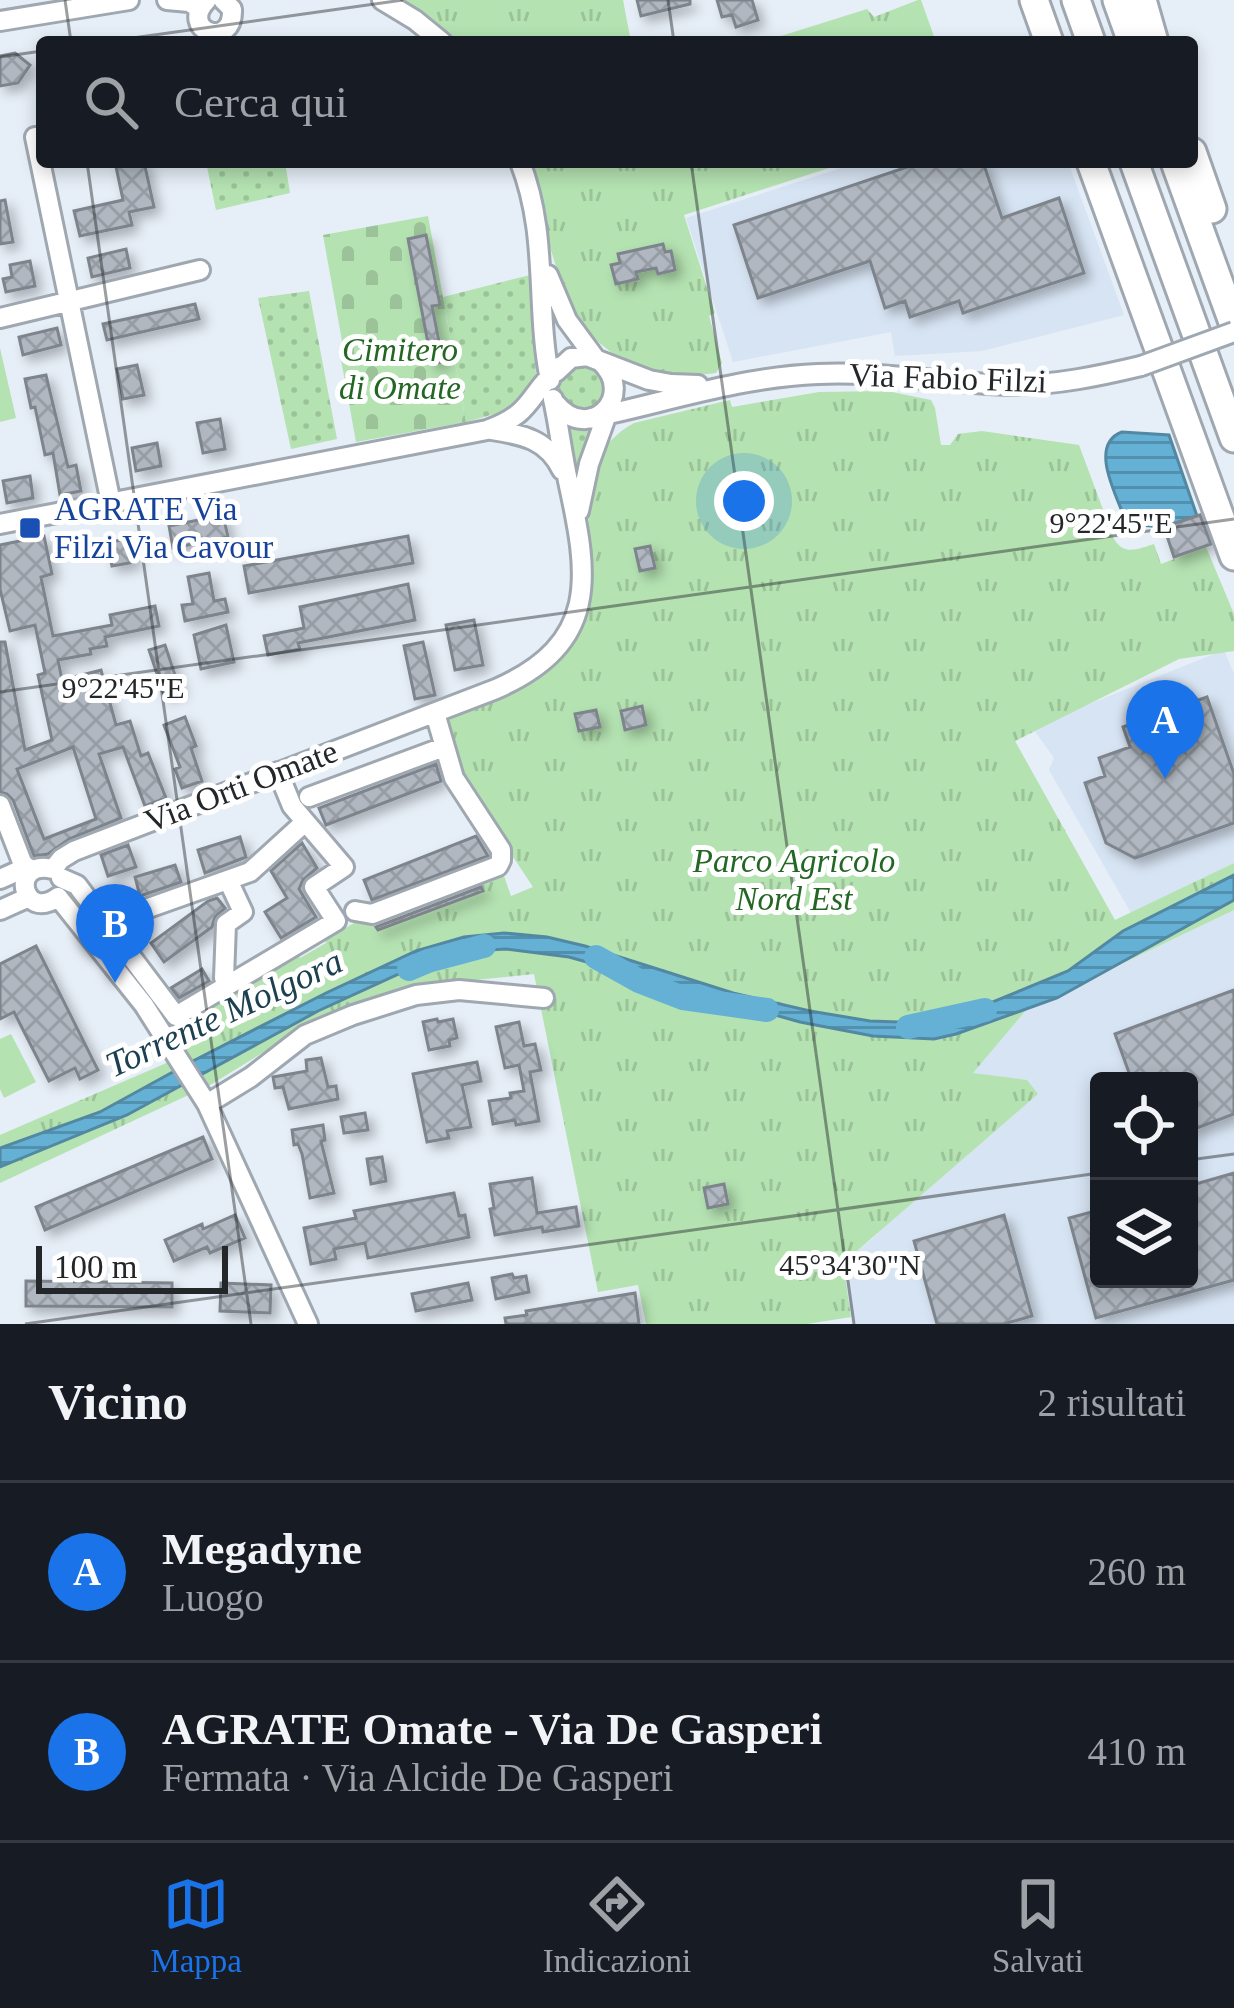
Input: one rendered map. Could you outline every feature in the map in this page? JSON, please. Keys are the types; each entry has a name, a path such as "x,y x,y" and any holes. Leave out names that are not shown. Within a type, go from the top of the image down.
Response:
{"highway":[{"path":"1034,0 1047,36"},
{"path":"1076,0 1089,36"},
{"path":"1117,0 1130,36"},
{"path":"1142,0 1152,36"},
{"path":"1093,168 1234,556"},
{"path":"1136,168 1234,438"},
{"path":"1177,168 1231,319"},
{"path":"1197,168 1227,255 1231,319"}],"street":[{"path":"0,21 129,0"},
{"path":"167,0 204,4 198,20 204,29 220,33 230,26 233,15 223,0"},
{"path":"382,0 435,36"},
{"path":"35,137 36,142"},
{"path":"41,168 111,503"},
{"path":"522,168 541,254 563,314 613,379 598,414 566,414 554,383 578,356 597,360"},
{"name":"Via Orti Omate","path":"541,254 559,425 578,526"},
{"path":"0,318 200,270"},
{"name":"Via Fabio Filzi","path":"0,524 493,430 559,425 727,385 798,375 836,373 1018,385 1066,381 1141,366 1231,319"},
{"name":"Via Fabio Filzi","path":"597,360 661,383 727,385"},
{"name":"Via Fabio Filzi","path":"493,430 523,412 554,383"},
{"path":"589,464 615,428 645,408"},
{"name":"Via Orti Omate","path":"58,881 61,859 74,850 527,674 560,644 581,594 580,496 598,414"},
{"path":"493,430 527,436 547,448 570,491"},
{"path":"355,911 372,914 498,866 502,860 501,850 454,778 435,713"},
{"name":"Via Orti Omate","path":"309,797 444,747"},
{"path":"58,881 77,885 176,1016 336,921 314,886 344,867 292,806 278,772"},
{"path":"0,806 28,870 24,884 29,897 44,904 58,881"},
{"path":"106,923 250,872 305,822"},
{"path":"0,879 41,866 58,881 170,1042 204,1098 308,1324"},
{"path":"228,880 243,912 226,924 224,978 228,985"},
{"path":"0,910 29,897"},
{"path":"204,1098 251,1077 304,1035 395,1001 459,990 544,998"}],"shaded area":[{"path":"841,168 1070,168 1124,315 982,351 895,356 891,332 733,362 686,218"},
{"path":"1224,650 1234,674 1234,863 1131,913 1049,770 1054,758 1032,727"},
{"path":"1234,910 1234,1324 853,1324 842,1263 873,1238 1027,1080 972,1074 1027,1009"}],"green space":[{"path":"399,0 623,0 630,36 446,36"},
{"path":"921,0 934,36 781,36 867,9 874,17"},
{"path":"207,168 286,168 290,193 216,210"},
{"path":"533,168 829,168 684,215 715,313 709,316 722,363 716,373 673,378 626,364 583,330 569,308"},
{"name":"Cimitero di Omate","path":"428,216 466,422 356,442 323,235"},
{"path":"530,275 536,374 516,408 466,422 443,297"},
{"path":"309,291 337,439 291,449 258,298"},
{"path":"0,348 16,418 0,422"},
{"path":"576,363 597,366 608,392 596,409 575,412 560,398 561,378"},
{"name":"Parco Agricolo Nord Est","path":"887,391 931,400 941,445 950,445 958,434 982,431 1079,445 1114,539 1122,548 1154,544 1161,564 1206,547 1234,614 1234,651 1179,659 1015,741 1115,920 1234,863 1234,910 1027,1009 973,1073 1027,1080 1038,1094 843,1263 851,1317 807,1324 646,1324 638,1285 598,1292 534,974 456,982 304,1027 212,1084 0,1183 0,1135 171,1061 154,1031 292,947 300,958 369,915 375,928 504,876 511,896 533,887 456,771 446,718 530,683 554,665 580,633 591,574 589,490 596,465 610,442 634,423 730,400 732,407 819,392"},
{"path":"594,427 582,469 573,471 565,430"},
{"path":"11,1034 36,1082 4,1098 0,1039"}],"water":[{"path":"1122,432 1169,435 1197,516 1164,527 1127,524 1106,460 1112,439"},
{"name":"Torrente Molgora","path":"1234,875 1234,900 1057,998 934,1039 873,1036 800,1022 569,957 506,949 455,952 318,1011 127,1115 0,1167 0,1148 100,1112 326,993 416,951 464,937 504,933 547,937 810,1011 870,1021 927,1023 951,1019 1068,971 1123,931"}],"building":[{"path":"637,0 690,0 690,4 641,16"},
{"path":"717,0 752,0 758,20 736,27 732,15 722,17"},
{"path":"15,53 30,65 18,83 0,86 0,56"},
{"path":"116,168 145,168 154,207 129,212 132,225 80,236 74,211 123,200"},
{"path":"904,168 985,168 1002,218 1059,198 1084,273 963,313 959,301 910,317 905,301 885,308 870,261 758,298 734,225"},
{"path":"5,200 13,242 0,244 0,201"},
{"path":"426,235 440,305 432,306 443,362 432,364 408,239"},
{"path":"663,244 665,252 671,251 675,270 636,272 638,279 616,284 611,265 620,263 618,254"},
{"path":"126,249 130,268 92,277 88,258"},
{"path":"30,261 35,286 6,292 3,279 12,277 10,265"},
{"path":"195,304 199,319 107,340 103,324"},
{"path":"57,328 61,345 23,355 19,337"},
{"path":"137,365 144,395 123,399 117,369"},
{"path":"46,375 68,467 76,465 81,491 60,495 53,453 45,455 25,379"},
{"path":"220,419 225,449 203,453 197,423"},
{"path":"157,443 161,466 136,471 132,448"},
{"path":"30,476 33,498 7,503 3,481"},
{"path":"223,515 228,537 173,548 169,526"},
{"path":"1200,515 1211,544 1174,557 1164,527"},
{"path":"44,536 52,574 41,577 53,636 112,625 110,615 155,606 159,626 105,637 107,646 90,649 91,654 58,660 62,680 101,670 116,725 130,721 141,756 148,753 166,798 145,806 123,747 99,754 121,818 69,839 48,854 34,856 13,800 0,792 0,642 5,642 25,750 52,740 38,675 45,673 35,625 10,631 0,589 0,545","holes":["73,747 96,819 44,839 17,769"]},
{"path":"408,536 413,563 249,593 244,566"},
{"path":"130,538 135,562 112,566 107,543"},
{"path":"650,546 655,568 640,571 635,549"},
{"path":"209,573 214,601 225,599 228,612 185,621 182,605 193,604 188,577"},
{"path":"408,584 415,620 298,643 300,649 268,655 264,636 304,628 300,607"},
{"path":"474,620 483,665 455,670 446,625"},
{"path":"226,625 234,662 201,669 194,635"},
{"path":"423,642 435,695 415,699 404,646"},
{"path":"165,645 180,690 164,695 149,650"},
{"path":"1207,697 1234,774 1234,823 1135,858 1106,843 1085,783 1105,776 1099,758 1130,747 1123,727"},
{"path":"642,706 646,725 625,730 621,711"},
{"path":"596,710 600,727 579,731 575,714"},
{"path":"185,717 202,781 182,788 175,769 180,767 164,725"},
{"path":"436,764 441,781 326,825 319,808"},
{"path":"476,836 488,856 372,900 364,880"},
{"path":"240,837 246,857 205,873 198,850"},
{"path":"302,843 317,868 299,889 316,917 281,938 265,912 287,898 271,871"},
{"path":"128,845 136,867 108,876 101,855"},
{"path":"175,865 181,882 140,896 135,877"},
{"path":"481,887 483,891 376,927"},
{"path":"217,898 225,908 212,927 164,962 151,943"},
{"path":"36,946 98,1070 80,1079 75,1068 49,1081 14,1012 0,1019 0,964"},
{"path":"202,969 209,981 179,998 171,988"},
{"path":"1234,990 1234,1114 1198,1128 1198,1072 1129,1072 1115,1034"},
{"path":"453,1019 457,1038 449,1040 450,1046 429,1050 423,1022"},
{"path":"519,1022 524,1046 535,1044 541,1070 530,1072 539,1121 493,1124 489,1101 524,1091 519,1065 505,1068 496,1027"},
{"path":"321,1058 328,1087 336,1086 338,1099 289,1109 283,1087 275,1088 273,1077 307,1071 306,1060"},
{"path":"477,1062 481,1081 462,1085 471,1127 447,1131 449,1138 427,1142 413,1074"},
{"path":"365,1113 368,1130 344,1133 341,1117"},
{"path":"323,1125 325,1140 321,1141 334,1193 310,1198 292,1130"},
{"path":"203,1137 212,1159 45,1230 36,1207"},
{"path":"382,1157 386,1181 371,1184 367,1159"},
{"path":"1234,1173 1234,1280 1096,1318 1069,1218 1090,1212 1090,1288 1198,1288 1198,1183"},
{"path":"532,1178 537,1213 576,1207 579,1226 495,1235 490,1184"},
{"path":"724,1184 728,1204 708,1208 704,1188"},
{"path":"454,1193 469,1237 368,1258 365,1243 334,1249 336,1259 311,1264 304,1228 356,1218 354,1211"},
{"path":"235,1215 245,1238 174,1261 165,1240"},
{"path":"1004,1215 1032,1316 1004,1324 937,1324 914,1241"},
{"path":"512,1274 514,1278 526,1276 529,1292 496,1299 492,1278"},
{"path":"26,1281 172,1283 172,1307 26,1306"},
{"path":"221,1283 271,1285 270,1313 220,1311"},
{"path":"468,1283 472,1300 416,1311 412,1294"},
{"path":"635,1293 639,1324 506,1324 505,1318 527,1315 526,1311"}],"waterway":[{"name":"Torrente Molgora","path":"409,969 484,946"},
{"name":"Torrente Molgora","path":"596,957 683,998 767,1010"},
{"name":"Torrente Molgora","path":"908,1027 985,1010"}],"place":[{"name":"AGRATE Via Filzi Via Cavour","path":"30,528"},
{"name":"Megadyne","path":"1165,779"},
{"name":"AGRATE Omate - Via De Gasperi","path":"115,983"}]}
